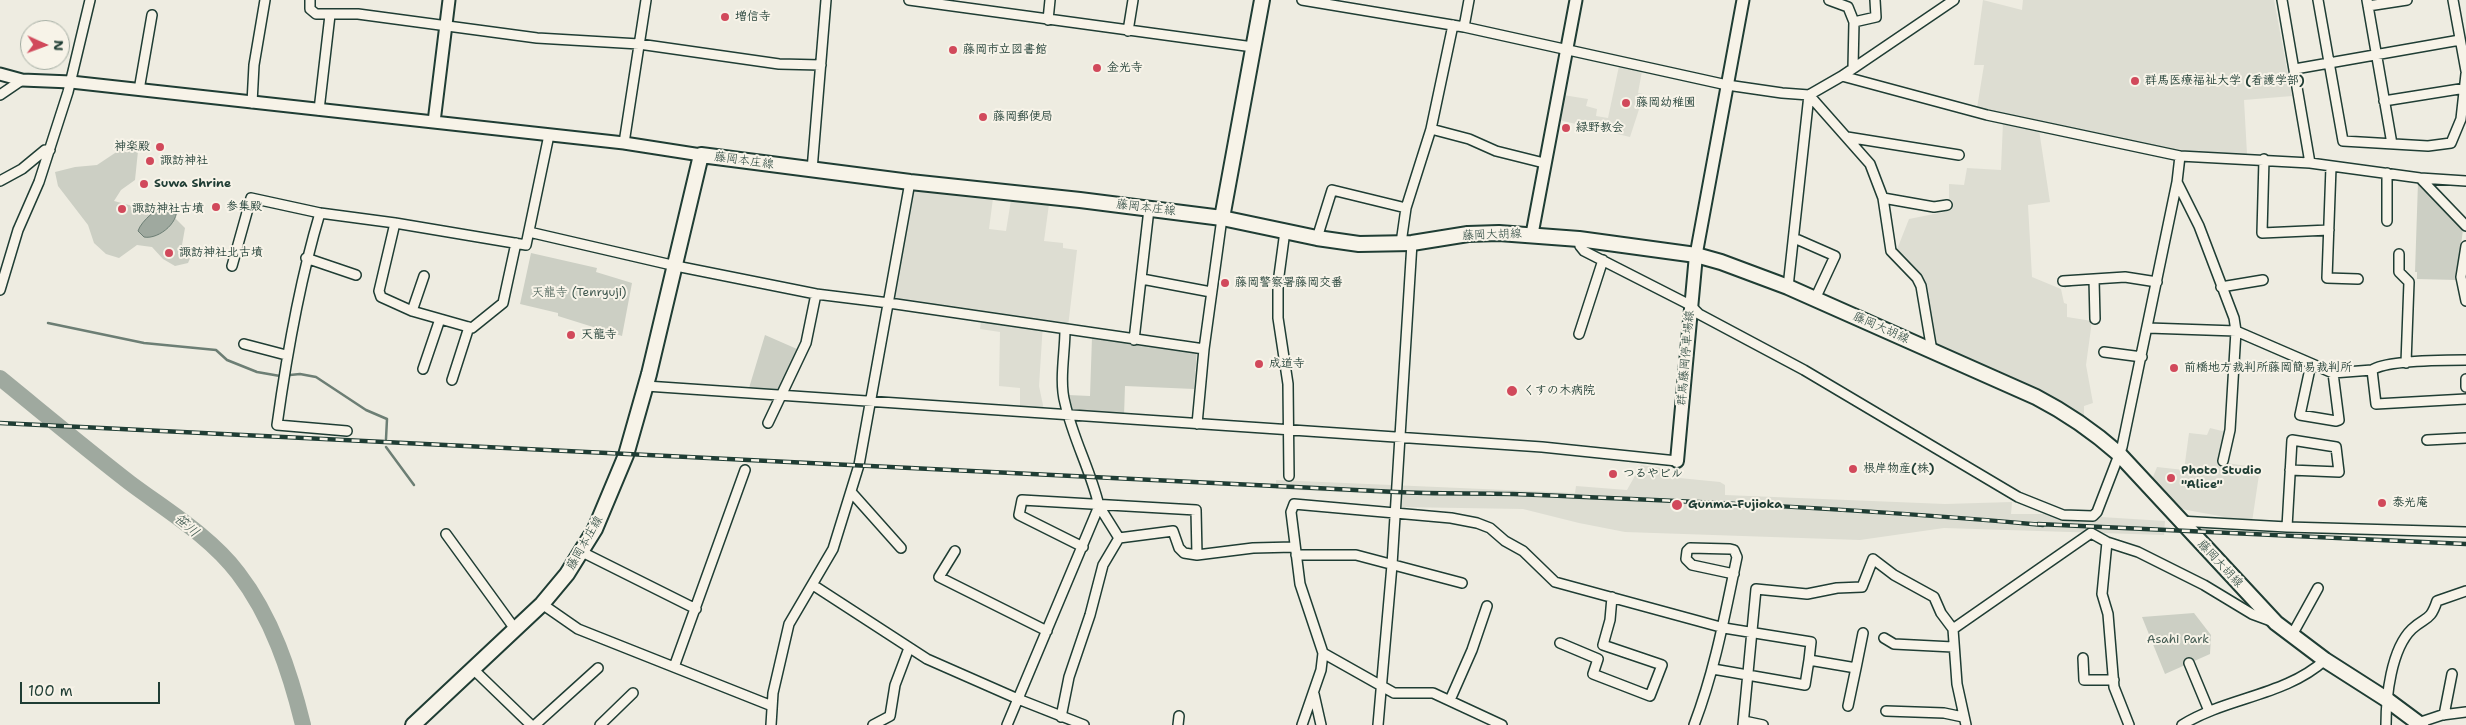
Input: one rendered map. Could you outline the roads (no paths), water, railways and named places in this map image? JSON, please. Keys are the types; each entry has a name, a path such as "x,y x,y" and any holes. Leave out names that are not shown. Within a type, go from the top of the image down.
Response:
{"main road":[{"path":"1222,218 1262,0"},
{"name":"藤岡本庄線","path":"415,724 542,604 567,574 582,552 614,486 646,386 701,155 910,182 1222,218"},
{"name":"藤岡大胡線","path":"1222,218 1316,238 1359,244 1406,243 1482,233 1532,234 1579,239 1696,255 1721,262 1788,287 2036,397 2066,412 2095,432 2119,454 2276,623 2419,724"},
{"name":"群馬藤岡停車場線","path":"1677,460 1696,255"}],"street":[{"path":"0,290 18,230 50,150 71,82 90,0"},
{"path":"252,103 254,65 265,0"},
{"path":"310,0 310,9 316,14 358,14 446,24 537,38 639,44 780,64 821,65"},
{"path":"434,122 450,0"},
{"path":"624,143 646,0"},
{"path":"812,170 826,0"},
{"path":"909,0 942,2 1048,20 1253,47"},
{"path":"1048,20 1050,0"},
{"path":"1128,31 1133,0"},
{"path":"1302,0 1464,27 1566,51 1782,94 1808,94 1842,76 1954,0"},
{"path":"1464,27 1470,0"},
{"path":"1532,234 1576,0"},
{"path":"1696,255 1744,0"},
{"path":"1829,0 1848,7 1854,22 1853,68"},
{"path":"1854,22 1876,17 1875,0"},
{"path":"2282,0 2310,163"},
{"path":"2318,0 2343,141 2428,146 2451,143 2461,119 2466,88 2466,72 2454,0"},
{"path":"2392,144 2367,3 2407,0"},
{"path":"139,90 152,14"},
{"path":"319,110 330,15"},
{"path":"1378,725 1392,565 1400,439 1406,208 1431,129 1453,25"},
{"path":"2295,70 2460,40"},
{"path":"0,74 22,80 71,82 434,122 624,143 701,155"},
{"path":"1842,76 1987,116 2180,156 2264,159 2310,163 2331,168 2420,178 2465,178"},
{"path":"0,95 22,80"},
{"path":"2384,101 2466,88"},
{"path":"1808,94 1870,164 1882,198 1891,251 1917,278 1921,286 1932,351"},
{"path":"1788,287 1808,94"},
{"path":"1431,129 1469,139 1496,151 1544,163"},
{"path":"232,266 251,198 320,213 395,223 526,245 550,135"},
{"path":"1847,137 1959,155"},
{"path":"0,181 22,169 45,150 50,150"},
{"path":"1579,239 1580,246 1584,251 1690,305 1699,314 1804,370 2018,497 2063,515 2093,516 2097,512 2119,454 2142,357 2178,182 2180,156"},
{"path":"2264,159 2262,233 2329,230"},
{"path":"2331,168 2327,278 2358,279"},
{"path":"2387,173 2387,221"},
{"path":"2420,178 2466,226"},
{"path":"771,725 772,706 789,624 833,549 852,493 871,400 910,182"},
{"path":"2178,182 2199,226 2234,318 2236,331 2230,430 2223,460"},
{"path":"1316,238 1332,190 1406,208"},
{"path":"1882,198 1934,207 1947,205"},
{"path":"1134,340 1149,209"},
{"path":"320,213 306,258 286,355 277,425 347,431"},
{"path":"1197,424 1204,349 1222,218"},
{"path":"395,223 379,291 381,297 412,311 469,327 481,322 503,303 516,243"},
{"path":"1285,231 1278,283 1278,318 1288,384 1289,476"},
{"path":"529,232 676,266 816,294 889,302 1066,330 1204,349"},
{"path":"1794,238 1835,256 1815,299"},
{"path":"2466,246 2461,277 2466,300"},
{"path":"2400,254 2399,272 2409,282 2406,363"},
{"path":"306,258 356,275"},
{"path":"1579,334 1602,260"},
{"path":"412,311 424,276"},
{"path":"2062,281 2125,277 2157,282"},
{"path":"1142,279 1211,292"},
{"path":"2094,279 2095,319"},
{"path":"2221,287 2263,280"},
{"path":"768,424 806,343 816,294"},
{"path":"423,370 440,319"},
{"path":"452,380 469,327"},
{"path":"2148,328 2236,331 2333,373 2372,370 2377,366 2406,363 2466,360"},
{"path":"1066,330 1064,402 1079,449 1092,477 1099,506 1119,538"},
{"path":"244,344 286,355"},
{"path":"2104,352 2142,357"},
{"path":"2311,364 2300,415 2339,420 2333,373"},
{"path":"2372,370 2376,404 2466,399"},
{"path":"2466,379 2466,387"},
{"path":"646,386 871,400 1070,417 1542,448 1677,460"},
{"path":"2427,440 2466,438"},
{"path":"2287,527 2290,470 2292,440 2336,447 2339,472 2290,470"},
{"path":"674,667 745,470"},
{"path":"852,493 901,548"},
{"path":"1083,547 1018,515 1022,500 1099,506 1196,510 1197,555"},
{"path":"1302,725 1322,670 1323,653 1306,608 1295,551 1291,512 1294,504 1451,518 1490,528 1505,541 1523,551 1556,582 1724,628 1811,642 1805,685 1713,669"},
{"path":"1007,725 1099,506"},
{"path":"2180,521 2287,527 2466,532"},
{"path":"1119,538 1173,531 1179,548 1184,553 1197,555 1253,548 1356,555 1462,583"},
{"path":"1953,629 2091,533 2107,542 2138,552 2204,585 2252,614 2276,623"},
{"path":"446,534 515,629"},
{"path":"1061,717 1069,676 1090,615 1103,565 1119,538"},
{"path":"2107,542 2102,594 2108,614 2114,680 2129,725"},
{"path":"1694,725 1713,669 1724,628 1737,558 1734,550 1690,548 1687,551 1686,559 1692,565 1734,574"},
{"path":"955,551 939,577 1047,631"},
{"path":"582,552 696,609"},
{"path":"1763,725 1744,723 1756,589 1806,594 1837,588 1862,587 1873,559 1894,574 1934,597 1941,613 1953,629 1953,647 1964,721"},
{"path":"813,585 927,659 1018,700 1084,725"},
{"path":"2292,635 2318,588"},
{"path":"2386,725 2386,699 2395,656 2412,629 2430,617 2440,598 2466,591"},
{"path":"1603,645 1662,665 1650,696 1593,674 1610,620 1612,597"},
{"path":"542,604 578,629 772,706"},
{"path":"1450,700 1472,650 1486,606"},
{"path":"1848,706 1863,633"},
{"path":"1884,638 1894,644 1953,647"},
{"path":"1560,643 1598,659"},
{"path":"873,725 890,716 895,686 909,648"},
{"path":"1323,653 1394,693 1433,693 1502,725"},
{"path":"2083,658 2084,680 2114,680"},
{"path":"1808,660 1856,668"},
{"path":"2182,725 2196,721 2209,711 2268,692 2299,679 2326,660"},
{"path":"2188,663 2209,711"},
{"path":"535,725 598,668"},
{"path":"472,669 530,725"},
{"path":"2444,715 2452,674"},
{"path":"1314,692 1321,725"},
{"path":"600,725 633,693"},
{"path":"1886,711 1944,713 1964,721"},
{"path":"2419,724 2444,715 2466,712"}],"waterway":[{"path":"2065,286 2076,284"},
{"path":"48,323 144,343 216,350 227,360 257,372 280,376 300,374 316,377 366,410 387,419 386,439"},
{"name":"笹川","path":"0,378 130,483 201,535 227,560 250,590 270,626 286,665 303,725"},
{"path":"386,447 414,485"}],"railway":[{"path":"0,423 1396,492 1513,494 1712,503 1911,514 2043,525"},
{"path":"2038,524 2466,544"}],"place":[{"name":"増信寺","path":"725,17"},
{"name":"藤岡市立図書館","path":"953,50"},
{"name":"金光寺","path":"1097,68"},
{"name":"群馬医療福祉大学 (看護学部)","path":"2135,81"},
{"name":"藤岡幼稚園","path":"1626,103"},
{"name":"藤岡郵便局","path":"983,117"},
{"name":"緑野教会","path":"1566,128"},
{"name":"神楽殿","path":"160,147"},
{"name":"諏訪神社","path":"150,161"},
{"name":"Suwa Shrine","path":"144,184"},
{"name":"参集殿","path":"216,207"},
{"name":"諏訪神社古墳","path":"122,209"},
{"name":"諏訪神社北古墳","path":"169,253"},
{"name":"藤岡警察署藤岡交番","path":"1225,283"},
{"name":"天龍寺","path":"571,335"},
{"name":"成道寺","path":"1259,364"},
{"name":"前橋地方裁判所藤岡簡易裁判所","path":"2174,368"},
{"name":"くすの木病院","path":"1512,391"},
{"name":"根岸物産(株)","path":"1853,469"},
{"name":"つるやビル","path":"1613,474"},
{"name":"Photo Studio \"Alice\"","path":"2171,478"},
{"name":"泰光庵","path":"2382,503"},
{"name":"Gunma-Fujioka","path":"1677,505"}],"park label":[{"name":"天龍寺 (Tenryuji)","path":"579,293"},
{"name":"Asahi Park","path":"2178,640"}]}
